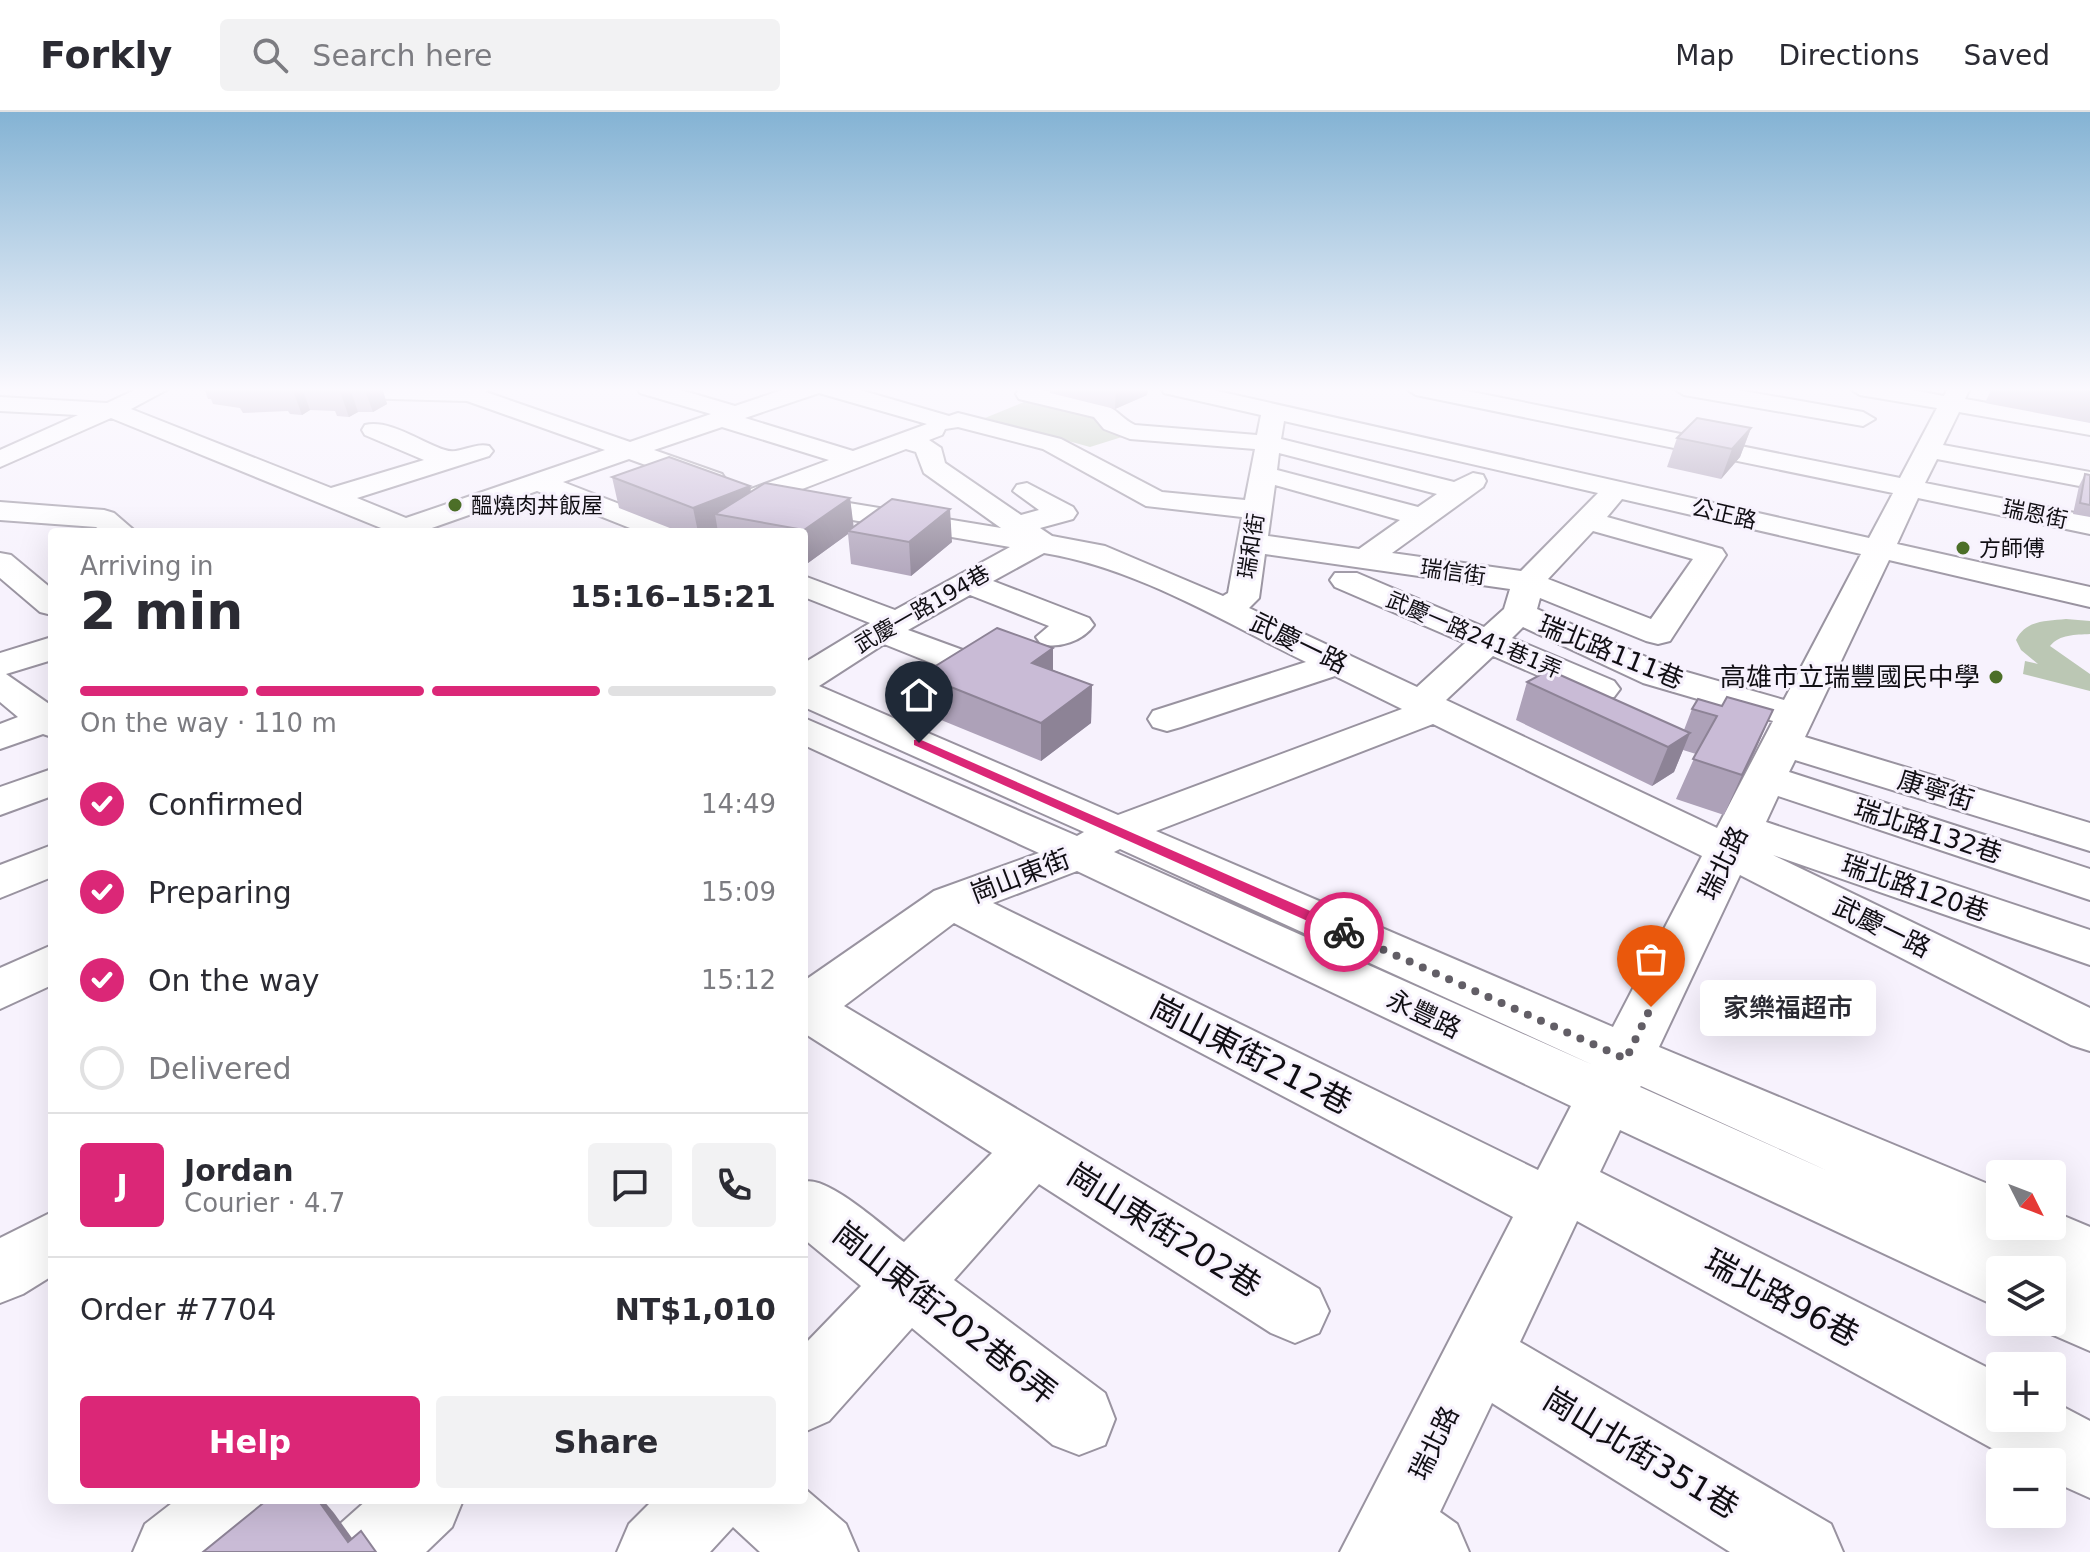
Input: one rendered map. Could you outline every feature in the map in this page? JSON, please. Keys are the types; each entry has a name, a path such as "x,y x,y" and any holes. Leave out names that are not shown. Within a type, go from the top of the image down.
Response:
{"street":[{"path":"187,455 341,528"},
{"path":"214,455 332,497 398,528"},
{"path":"435,455 449,461"},
{"path":"332,497 467,455"},
{"path":"564,455 588,464"},
{"path":"412,528 615,455"},
{"name":"武慶一路","path":"641,455 761,495 1029,533 1094,552 1225,608 1428,706 1735,839 2090,1031"},
{"path":"840,455 854,460"},
{"path":"761,495 866,455"},
{"path":"930,455 933,467 1029,533 1063,513 1027,491"},
{"path":"1073,455 1156,500 1257,510"},
{"name":"瑞和街","path":"1225,608 1243,598 1267,455"},
{"path":"1317,455 1458,491"},
{"name":"公正路","path":"1463,455 1497,463 1633,473 1879,549 2090,597"},
{"path":"1428,706 1490,640 1587,520 1650,455"},
{"name":"瑞恩街","path":"1748,455 1769,460 1919,469 2090,525"},
{"name":"瑞北路","path":"1401,1543 1478,1355 1926,455"},
{"path":"2070,455 2090,459"},
{"path":"1748,486 1769,460"},
{"path":"1355,570 1497,463"},
{"path":"590,502 683,469"},
{"path":"1919,469 2090,480"},
{"path":"1263,474 1423,517"},
{"path":"537,482 656,528"},
{"path":"0,511 104,519 116,528"},
{"path":"1524,598 1658,634 1711,555 1587,520"},
{"name":"武慶一路194巷","path":"808,677 889,626 968,583 1029,533"},
{"name":"瑞信街","path":"1252,543 1355,570 1524,598"},
{"path":"0,562 48,602"},
{"name":"武慶一路241巷1弄","path":"1355,570 1490,640 1601,689"},
{"path":"968,583 1077,625 1053,637"},
{"path":"808,588 977,668"},
{"name":"瑞北路111巷","path":"1524,598 1781,745"},
{"path":"0,665 48,649"},
{"path":"1167,719 1339,663"},
{"path":"0,684 48,721"},
{"name":"永豐路","path":"808,695 1100,842 1616,1079 1986,1271"},
{"name":"崗山東街","path":"808,1004 951,902 1428,706"},
{"path":"0,737 48,722"},
{"name":"永豐路","path":"808,732 1100,842"},
{"name":"康寧街","path":"1781,745 2090,837"},
{"name":"瑞北路132巷","path":"1781,745 2090,885"},
{"path":"0,802 48,783"},
{"name":"瑞北路120巷","path":"1735,839 2090,948"},
{"path":"0,883 48,861"},
{"name":"崗山東街212巷","path":"951,902 1558,1195"},
{"path":"0,990 48,965"},
{"name":"崗山東街202巷","path":"808,1009 1295,1311"},
{"name":"永豐路","path":"1616,1079 1986,1213"},
{"path":"808,1392 1034,1149"},
{"name":"瑞北路96巷","path":"1558,1195 1986,1406"},
{"name":"崗山東街202巷6弄","path":"810,1207 1079,1419"},
{"path":"2051,1240 2090,1257"},
{"path":"0,1273 48,1243"},
{"path":"2066,1308 2090,1319"},
{"name":"崗山北街351巷","path":"1478,1355 1803,1552"},
{"path":"2035,1432 2090,1461"},
{"path":"173,1552 233,1504"},
{"path":"368,1552 421,1504"},
{"path":"657,1552 702,1504"},
{"path":"764,1504 818,1552"}],"green space":[{"path":"2066,619 2090,621 2090,634 2063,637 2050,646 2090,674 2090,691 2023,674 2025,661 2038,664 2021,650 2016,640 2020,633 2037,623"}],"building":[{"path":"669,457 750,486 693,508 612,477"},
{"path":"2085,474 2090,475 2090,505 2080,503"},
{"path":"765,483 850,498 807,528 715,514"},
{"path":"892,499 950,509 909,542 848,531"},
{"path":"997,628 1053,648 1032,663 1092,685 1041,723 921,675"},
{"path":"1549,670 1690,733 1668,747 1527,682"},
{"path":"1727,697 1773,710 1742,775 1693,759 1717,716 1692,709 1698,699 1722,706"},
{"path":"262,1504 321,1504 348,1542 361,1531 376,1552 203,1552"}],"way so far":[{"path":"1344,932 1626,1059 1651,1007"}],"place":[{"name":"醞燒肉丼飯屋","path":"455,505"},
{"name":"方師傅","path":"1963,548"},
{"name":"高雄市立瑞豐國民中學","path":"1996,677"},
{"name":"家樂福超市","path":"1651,1007"}],"route":[{"path":"919,743 1344,932"}]}
